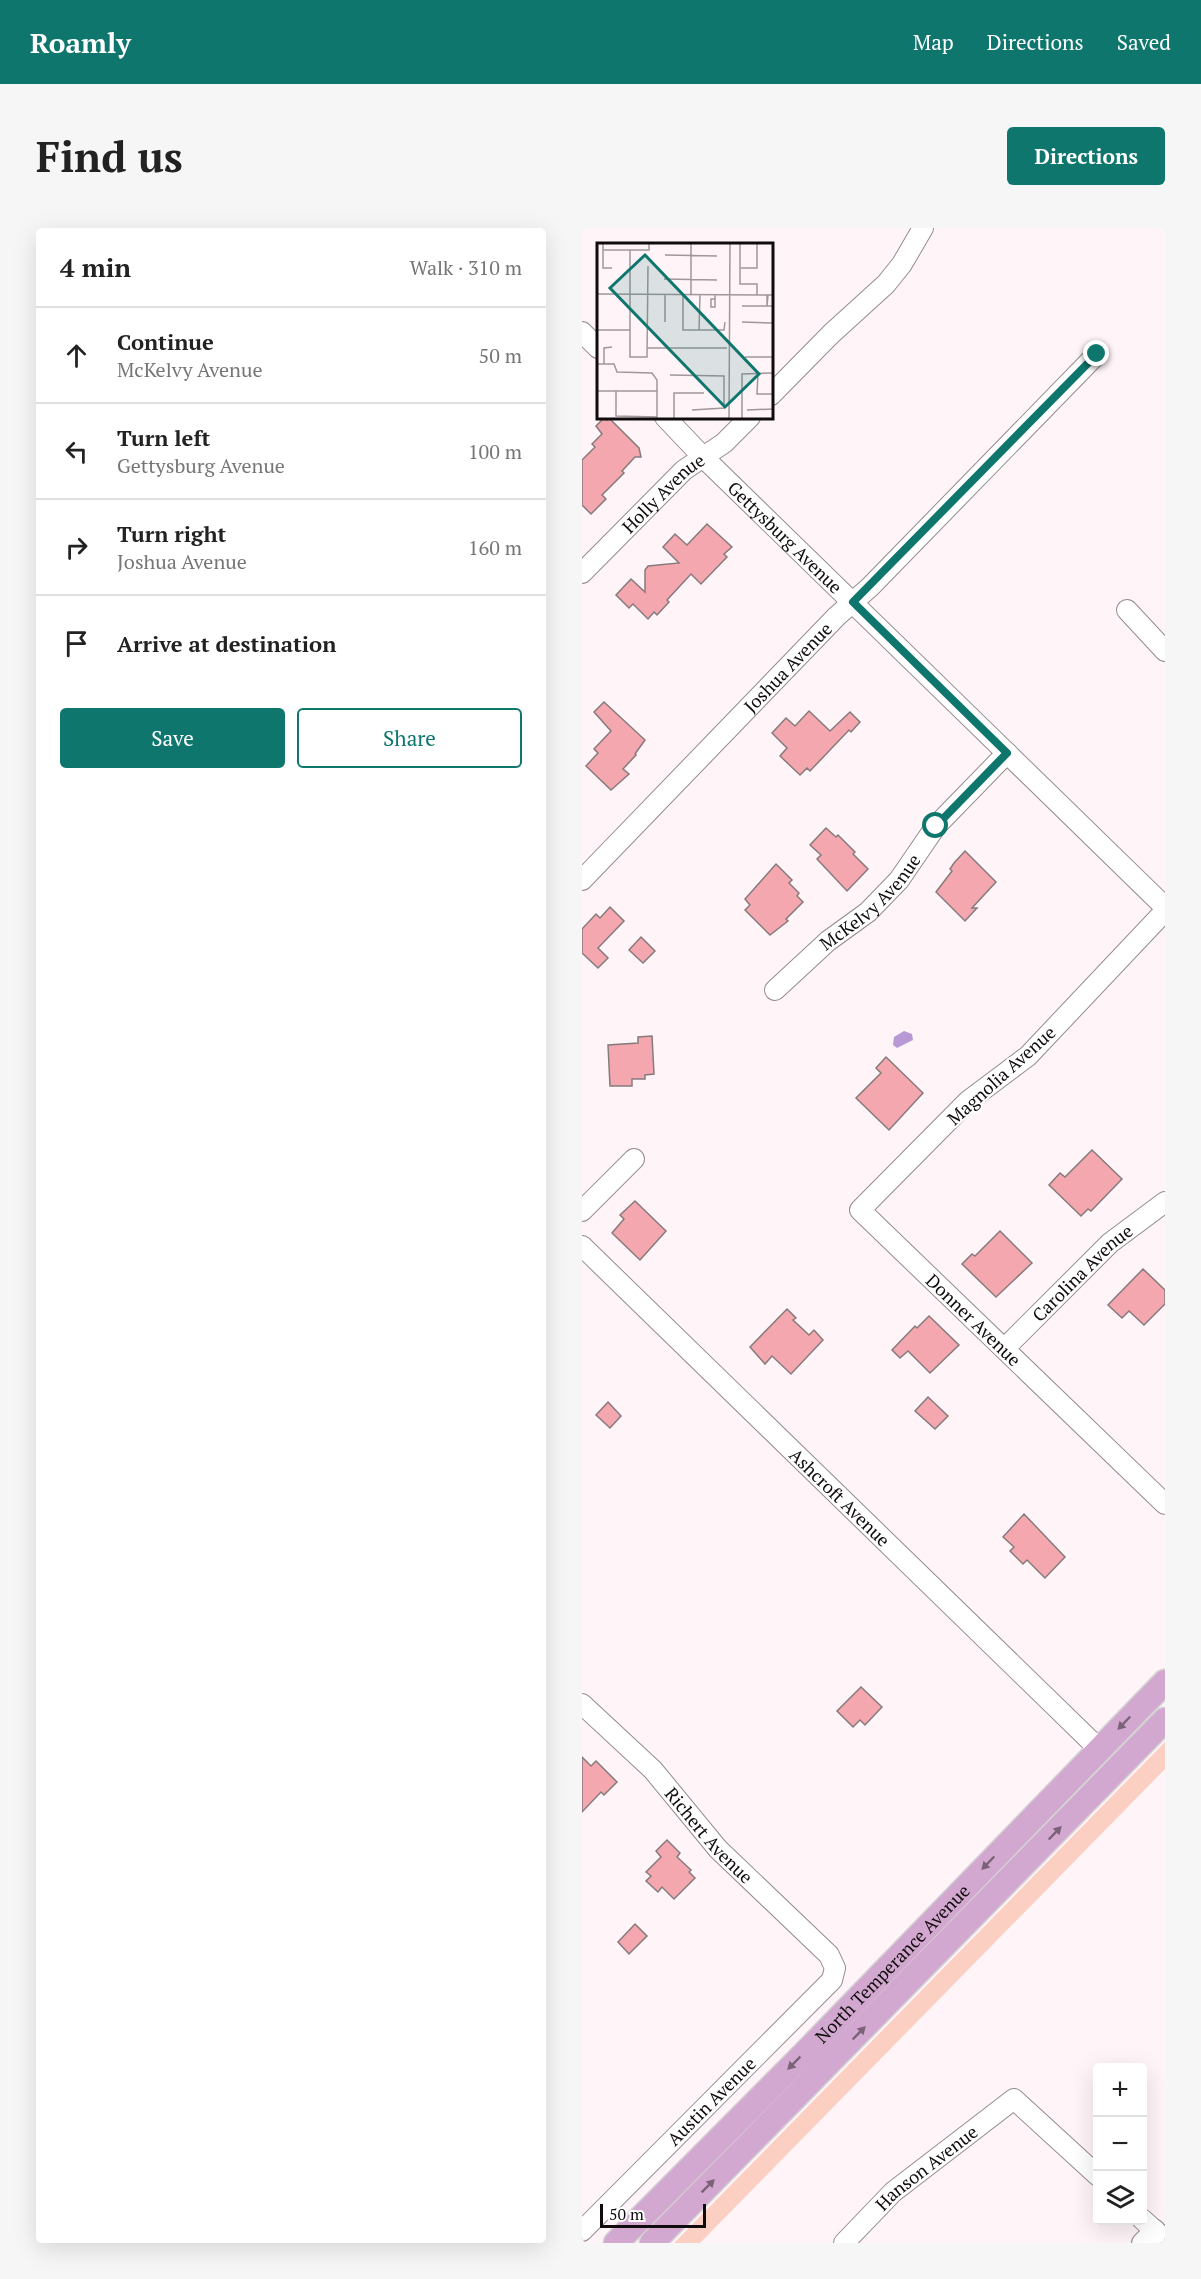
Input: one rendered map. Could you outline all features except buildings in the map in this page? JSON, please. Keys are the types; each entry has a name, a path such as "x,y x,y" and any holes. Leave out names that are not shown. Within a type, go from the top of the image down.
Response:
{"main road":[{"name":"North Temperance Avenue","path":"616,2243 807,2051 1165,1682"},
{"name":"North Temperance Avenue","path":"652,2243 1165,1720"}],"street":[{"path":"772,394 831,334 886,284 902,264 923,228"},
{"path":"582,332 597,347"},
{"name":"Joshua Avenue","path":"582,880 837,616 1097,354"},
{"name":"Gettysburg Avenue","path":"666,418 703,457 1165,909"},
{"name":"Holly Avenue","path":"582,573 684,470 724,443 749,418"},
{"path":"1127,610 1165,651"},
{"name":"McKelvy Avenue","path":"775,990 828,941 868,912 899,880 936,826 1007,753"},
{"name":"Magnolia Avenue","path":"860,1210 968,1101 1028,1056 1165,909"},
{"path":"582,1211 634,1159"},
{"name":"Carolina Avenue","path":"1005,1348 1110,1243 1165,1202"},
{"name":"Donner Avenue","path":"860,1210 1165,1504"},
{"name":"Ashcroft Avenue","path":"582,1246 1099,1749"},
{"name":"Richert Avenue","path":"582,1704 653,1770 718,1849 829,1955 835,1968"},
{"name":"Austin Avenue","path":"582,2231 832,1980 835,1968"},
{"name":"Hanson Avenue","path":"844,2243 893,2192 1014,2099 1093,2171"}],"shaded area":[{"path":"904,1031 912,1034 913,1040 897,1048 893,1045 894,1037"},
{"path":"1165,1742 1165,1769 700,2243 674,2243"}],"route":[{"path":"936,826 1007,753 853,602 1097,354"}]}
